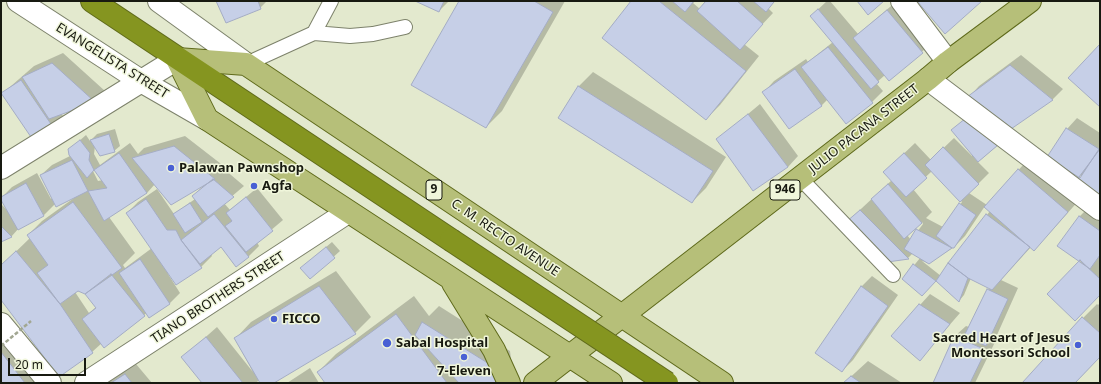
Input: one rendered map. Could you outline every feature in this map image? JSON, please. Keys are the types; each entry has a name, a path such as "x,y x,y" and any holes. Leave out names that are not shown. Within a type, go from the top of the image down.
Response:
{"highway":[{"name":"C. M. RECTO AVENUE","path":"92,1 667,383"}],"main road":[{"name":"JULIO PACANA STREET","path":"535,383 948,62 1030,1"},
{"name":"C. M. RECTO AVENUE","path":"177,58 246,64 722,383"},
{"name":"C. M. RECTO AVENUE","path":"177,58 207,119"},
{"path":"207,119 611,383"},
{"path":"451,278 494,350 509,383"}],"street":[{"name":"EVANGELISTA STREET","path":"18,1 141,81 207,119"},
{"path":"159,1 246,64"},
{"path":"902,1 948,62"},
{"path":"1,168 177,58"},
{"path":"928,79 1100,209"},
{"name":"TIANO BROTHERS STREET","path":"86,383 348,212"},
{"path":"1,324 50,383"}],"lane":[{"path":"314,33 331,1"},
{"path":"246,64 314,33 350,36 373,34 405,27"},
{"path":"800,178 893,275"}],"path":[{"path":"1,346 31,321"}],"building":[{"path":"216,1 258,1 261,9 226,23"},
{"path":"415,1 444,1 439,12"},
{"path":"459,1 534,1 553,12 486,128 411,85"},
{"path":"631,1 659,1 746,71 706,120 602,38"},
{"path":"672,1 694,1 685,12"},
{"path":"706,1 737,1 763,24 740,50 697,11"},
{"path":"753,1 773,1 774,2 766,12"},
{"path":"857,1 884,1 868,15"},
{"path":"917,1 982,1 945,34"},
{"path":"818,9 879,82 871,89 810,16"},
{"path":"887,10 923,53 889,81 853,38"},
{"path":"1100,44 1100,107 1068,78"},
{"path":"828,47 873,103 846,124 801,67"},
{"path":"52,63 95,102 49,119 22,77"},
{"path":"1010,65 1053,100 1011,129 967,97"},
{"path":"795,69 822,106 789,129 762,92"},
{"path":"21,80 53,127 33,140 1,93"},
{"path":"578,86 713,171 692,203 558,118"},
{"path":"748,114 788,167 753,191 716,139"},
{"path":"971,114 998,145 978,162 951,130"},
{"path":"1066,128 1099,149 1080,178 1047,157"},
{"path":"109,134 115,152 100,156 90,140"},
{"path":"80,140 90,153 89,160 94,170 87,178 69,155 68,149"},
{"name":"Palawan Pawnshop","path":"174,146 215,179 171,205 132,158"},
{"path":"943,147 979,184 960,202 925,165"},
{"path":"1100,149 1100,204 1073,185"},
{"path":"119,153 147,193 104,221 88,191 107,188 94,170"},
{"path":"904,153 927,178 906,197 883,172"},
{"path":"72,160 88,191 56,207 40,175"},
{"path":"1018,169 1068,212 1034,251 984,207"},
{"path":"213,179 234,197 208,217 192,196"},
{"path":"26,183 44,216 18,230 1,200 1,197"},
{"path":"888,184 922,223 904,239 871,199"},
{"path":"246,197 273,231 246,252 225,226 232,221 226,213"},
{"path":"146,199 167,230 176,230 181,240 202,268 176,285 126,213"},
{"path":"73,202 122,268 85,294 78,291 60,304 37,273 48,265 27,235"},
{"path":"190,203 202,222 185,233 173,214"},
{"path":"959,203 976,215 954,248 952,248 936,236"},
{"path":"860,210 909,259 880,263 846,222"},
{"path":"214,214 249,257 236,267 221,247 200,264 181,240"},
{"path":"986,214 1030,247 992,290 968,278 948,263"},
{"path":"1079,216 1100,231 1100,255 1090,269 1057,246"},
{"path":"1,226 12,237 1,242"},
{"path":"916,229 952,248 929,264 904,249"},
{"path":"326,247 335,258 310,279 300,268"},
{"path":"16,251 60,304 93,353 59,377 1,300 1,265"},
{"path":"140,259 170,304 149,318 119,273"},
{"path":"1080,260 1100,279 1100,295 1075,321 1047,294"},
{"path":"948,263 968,278 959,302 936,281"},
{"path":"913,264 936,281 922,296 902,279"},
{"path":"111,274 145,316 104,348 82,319 96,308 85,294"},
{"path":"319,286 356,334 274,383 260,383 234,338"},
{"path":"861,286 888,306 842,372 815,353"},
{"path":"987,289 1008,299 986,346 964,336"},
{"path":"919,304 950,324 920,361 891,336"},
{"name":"Sabal Hospital","path":"396,314 447,383 325,383 317,372"},
{"name":"Sacred Heart of Jesus Montessori School","path":"1082,317 1100,333 1100,357 1075,383 1022,383"},
{"path":"422,322 494,367 496,383 459,383 415,335"},
{"path":"954,336 986,350 970,383 933,383"},
{"path":"206,337 243,383 202,383 181,357"},
{"path":"1,352 25,383 1,383"},
{"path":"125,374 132,383 111,383"},
{"path":"851,376 861,383 843,383"}],"place":[{"name":"Palawan Pawnshop","path":"171,168"},
{"name":"Agfa","path":"254,186"},
{"name":"FICCO","path":"274,319"},
{"name":"Sabal Hospital","path":"387,343"},
{"name":"Sacred Heart of Jesus Montessori School","path":"1078,345"},
{"name":"7-Eleven","path":"464,357"}]}
